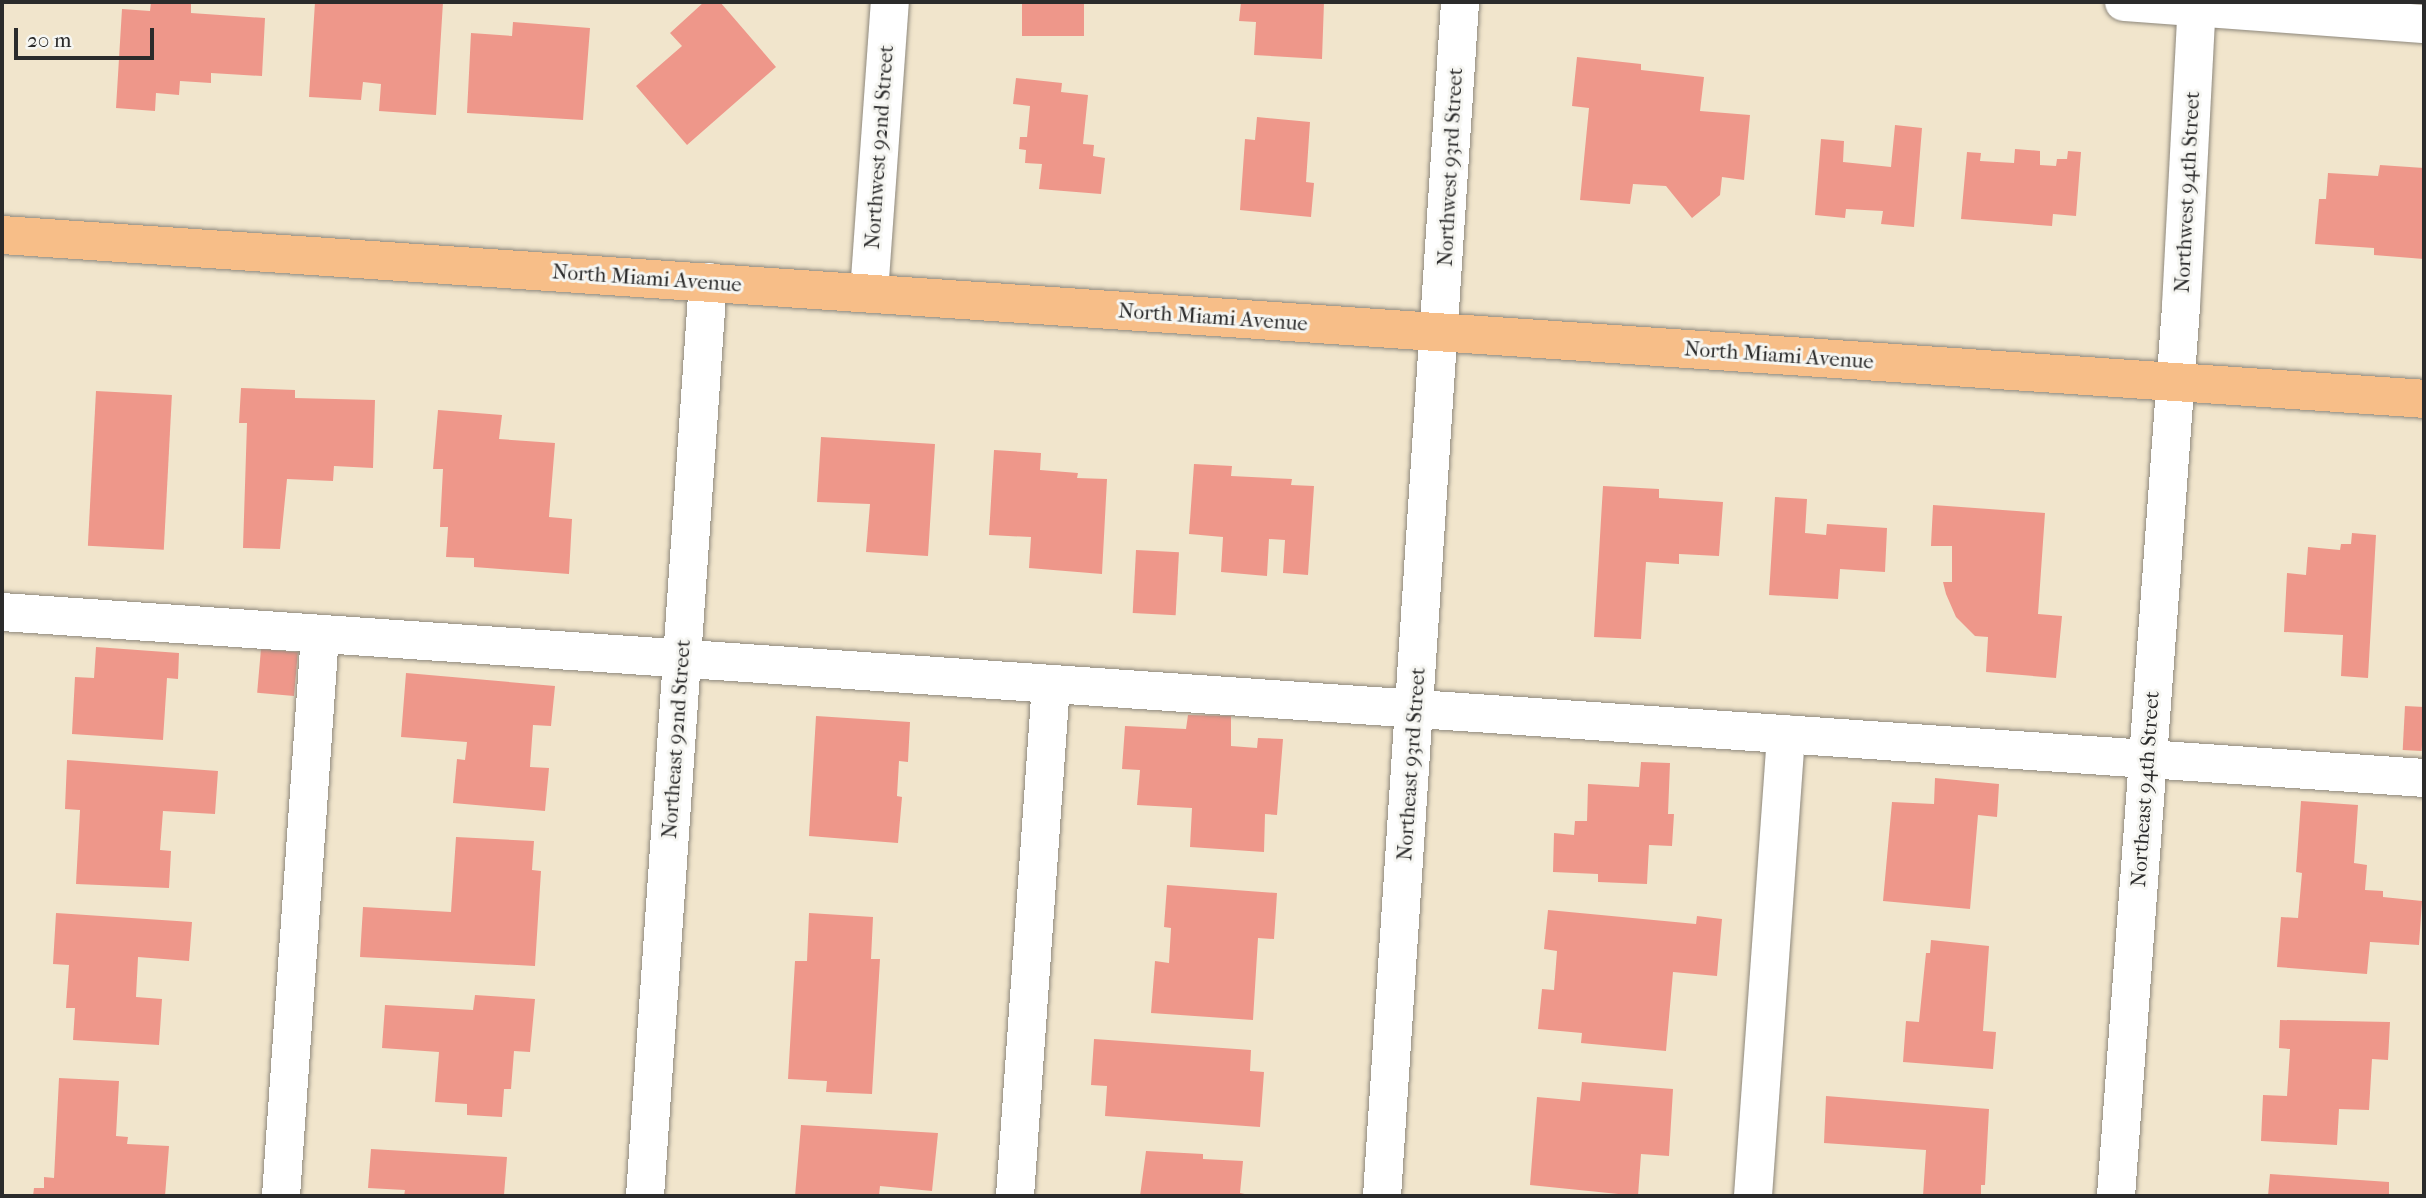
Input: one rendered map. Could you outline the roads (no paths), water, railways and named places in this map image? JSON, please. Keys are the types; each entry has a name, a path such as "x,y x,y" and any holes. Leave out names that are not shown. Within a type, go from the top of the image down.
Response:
{"main road":[{"name":"North Miami Avenue","path":"2,235 2424,399"}],"street":[{"name":"Northwest 92nd Street","path":"869,293 890,2"},
{"name":"Northwest 93rd Street","path":"1440,332 1460,2"},
{"path":"2124,2 2197,4 2424,24"},
{"name":"Northwest 94th Street","path":"2174,382 2181,306 2197,4"},
{"name":"Northeast 92nd Street","path":"645,1196 708,282"},
{"name":"Northeast 93rd Street","path":"1382,1196 1440,332"},
{"name":"Northeast 94th Street","path":"2116,1196 2174,382"},
{"path":"2,612 2424,778"},
{"path":"281,1196 320,634"},
{"path":"1015,1196 1051,684"},
{"path":"1753,1196 1786,734"}]}
